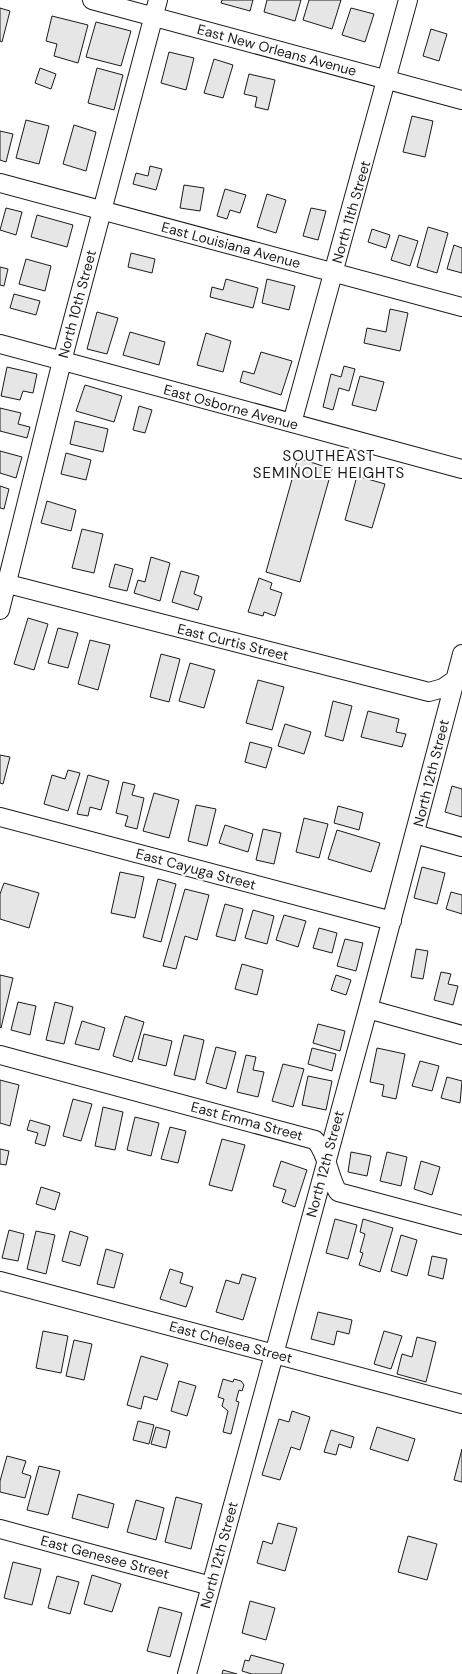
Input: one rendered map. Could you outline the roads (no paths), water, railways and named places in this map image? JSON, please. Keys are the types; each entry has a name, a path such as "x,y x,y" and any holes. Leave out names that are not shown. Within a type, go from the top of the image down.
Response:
{"street":[{"name":"East New Orleans Avenue","path":"92,0 156,8 388,80 462,100"},
{"name":"North 11th Street","path":"292,423 388,80 408,0"},
{"name":"North 10th Street","path":"0,610 4,583 156,8"},
{"name":"East Louisiana Avenue","path":"0,183 462,307"},
{"name":"East Osborne Avenue","path":"0,344 462,469"},
{"name":"East Curtis Street","path":"4,583 429,692 443,688 458,677"},
{"name":"North 12th Street","path":"187,1674 458,677 462,654"},
{"name":"East Cayuga Street","path":"0,816 392,921"},
{"path":"415,834 462,847"},
{"path":"368,1009 462,1035"},
{"name":"East Emma Street","path":"0,1055 315,1140 320,1145 333,1184 338,1192 462,1226"},
{"name":"East Chelsea Street","path":"0,1281 462,1404"},
{"name":"East Genesee Street","path":"0,1529 211,1586"}],"district":[{"name":"SOUTHEAST SEMINOLE HEIGHTS","path":"329,464"}]}
